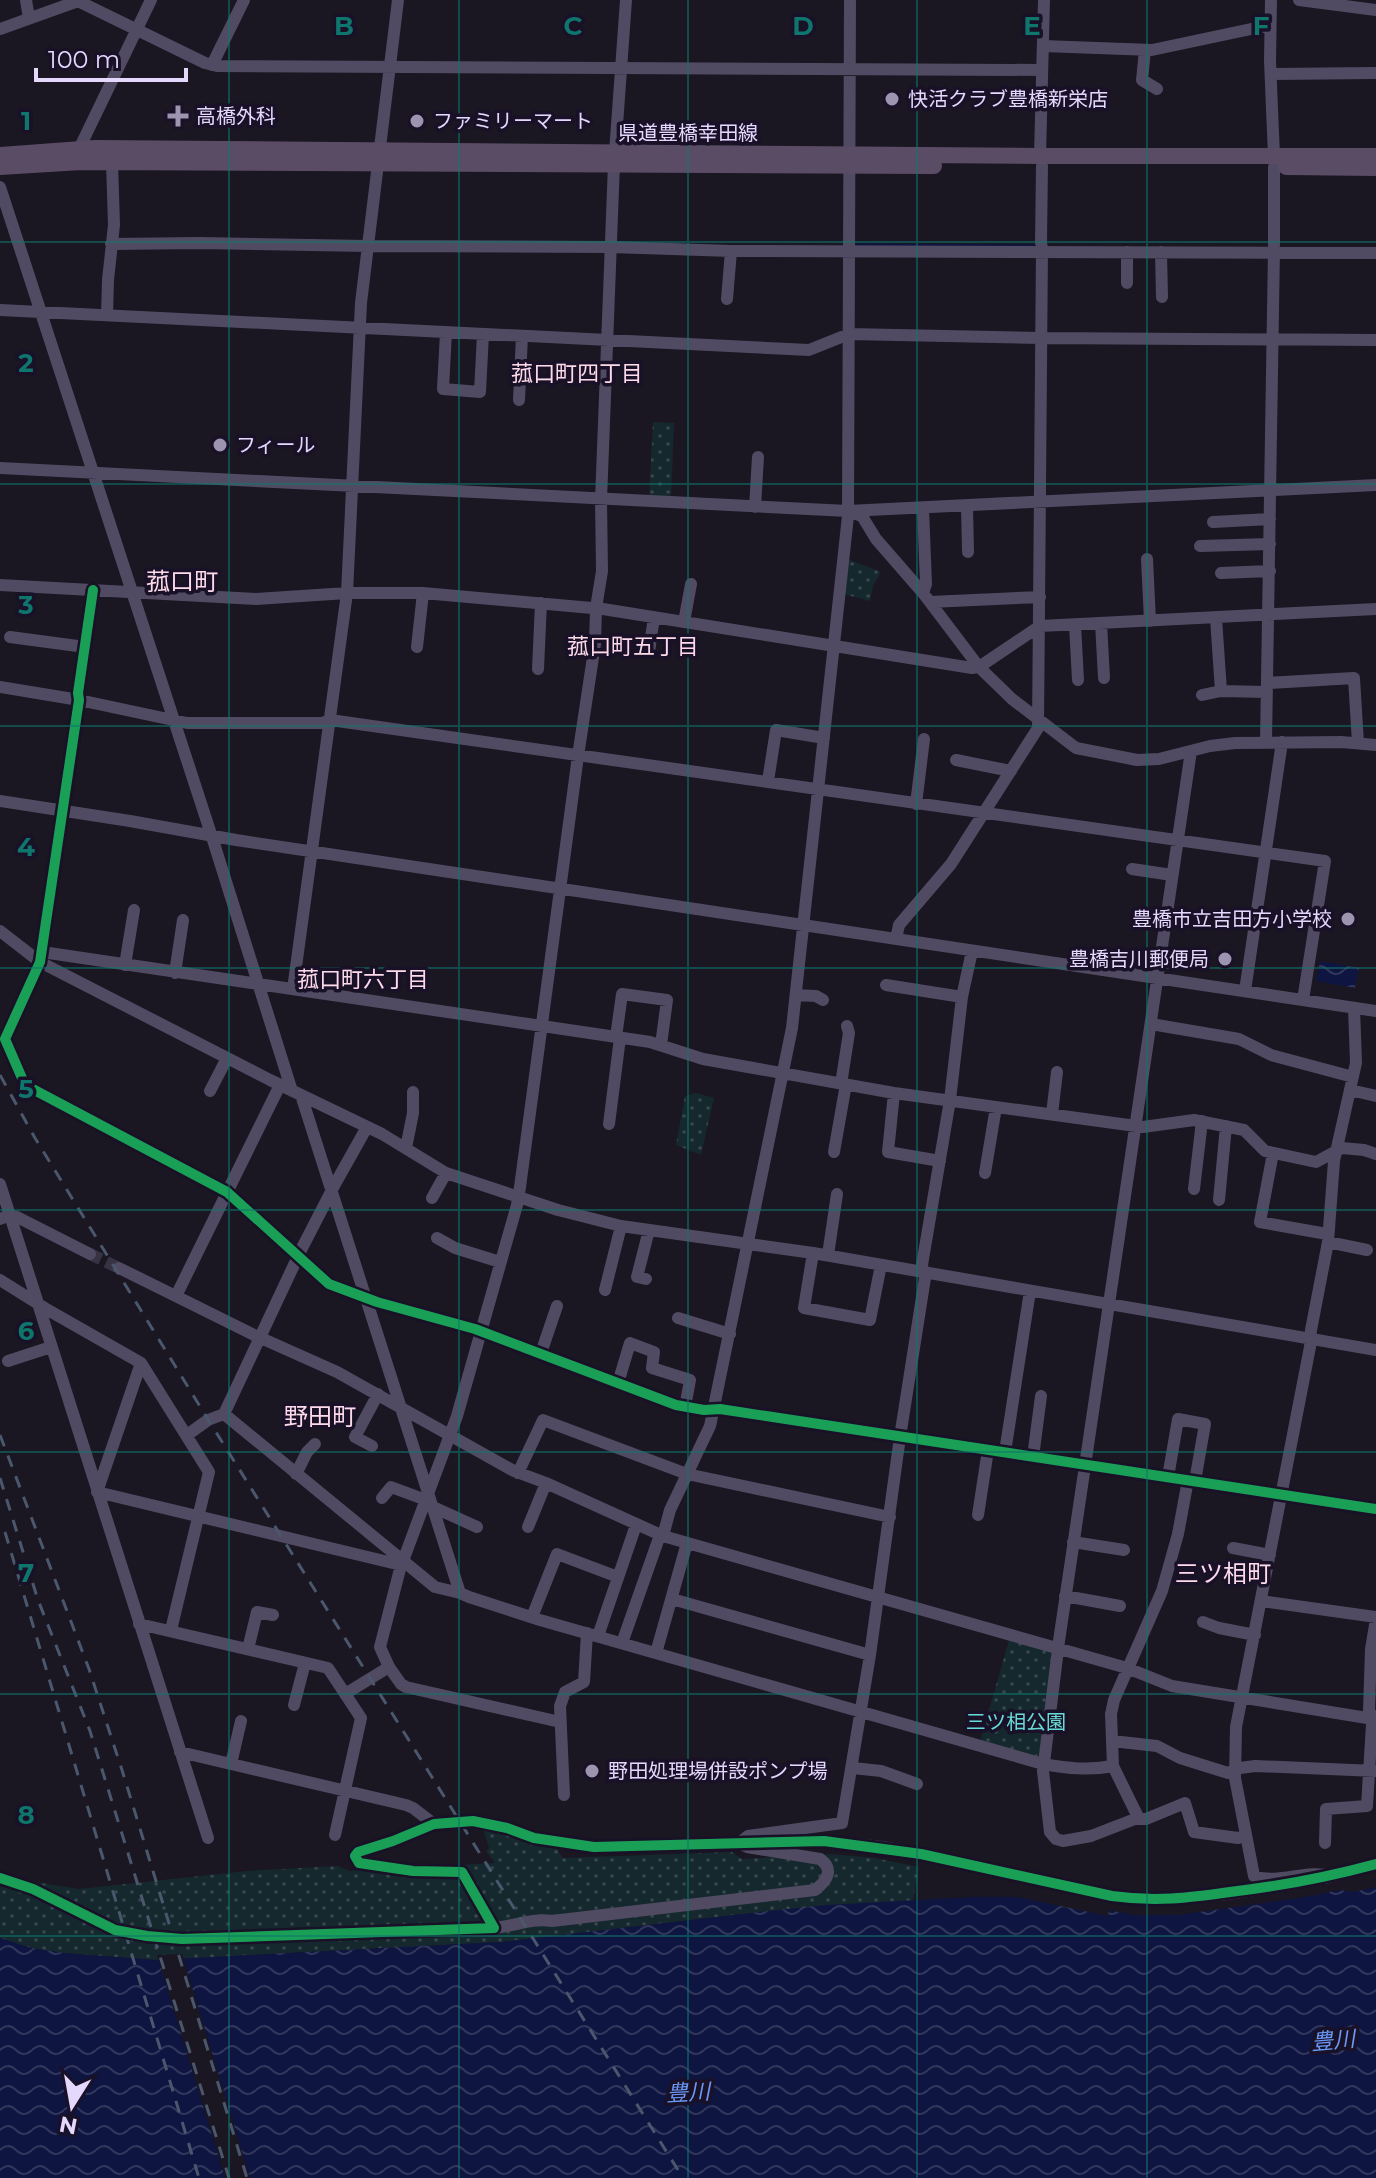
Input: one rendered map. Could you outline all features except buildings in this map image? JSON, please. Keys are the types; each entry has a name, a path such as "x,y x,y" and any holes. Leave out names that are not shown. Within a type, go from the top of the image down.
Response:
{"main road":[{"name":"県道豊橋幸田線","path":"0,155 79,149 380,158"},
{"name":"県道豊橋幸田線","path":"1274,162 1376,156"},
{"name":"県道豊橋幸田線","path":"0,167 48,163 380,158 614,158 1274,162 1376,168"}],"street":[{"path":"26,0 29,18"},
{"path":"79,149 151,0"},
{"path":"212,65 244,0"},
{"path":"293,989 347,593 368,246 398,0"},
{"path":"560,1722 406,1687 389,1667 380,1647 402,1563 429,1501 451,1435 518,1197 595,644 596,608 602,571 601,500 614,158 626,0"},
{"path":"622,1643 670,1510 705,1440 714,1410 792,1028 836,645 848,511 850,0"},
{"path":"896,939 899,925 938,881 1038,728 1044,0"},
{"path":"1266,742 1274,249 1271,0"},
{"path":"1299,0 1376,10"},
{"path":"0,29 78,1 212,65 1042,70"},
{"path":"1043,46 1145,50 1270,25"},
{"path":"1145,50 1142,80 1157,89"},
{"path":"1271,74 1376,73"},
{"path":"107,315 114,225 112,162"},
{"path":"1,190 212,837 291,1090 332,1191 460,1593"},
{"path":"111,244 611,247 731,251 1041,247 1127,252 1274,249 1376,253"},
{"path":"727,299 731,251"},
{"path":"1127,252 1127,283"},
{"path":"1161,252 1162,297"},
{"path":"0,310 809,350 849,334 1376,340"},
{"path":"446,332 443,389 480,392 483,334"},
{"path":"519,400 522,336"},
{"path":"755,507 758,457"},
{"path":"0,468 848,511 1376,485"},
{"path":"967,506 968,552"},
{"path":"923,508 926,598"},
{"path":"848,511 862,516 876,539 979,667 1039,721 1076,748 1124,759 1159,759 1235,743 1341,742 1376,745"},
{"path":"1213,522 1270,519"},
{"path":"1200,546 1270,544"},
{"path":"1147,559 1150,621"},
{"path":"1221,573 1270,571"},
{"path":"684,622 691,584"},
{"path":"0,585 256,599 347,593 423,593 541,603 596,608 972,668 979,667 1040,626 1376,609"},
{"path":"93,590 41,957 5,1039 25,1085 227,1192 329,1284 367,1299 481,1331 676,1405 1376,1509"},
{"path":"417,647 423,593"},
{"path":"926,598 1040,597"},
{"path":"538,669 541,603"},
{"path":"649,652 654,617"},
{"path":"1216,618 1221,691"},
{"path":"1101,623 1104,678"},
{"path":"1075,625 1078,680"},
{"path":"10,637 85,647"},
{"path":"1202,695 1354,678 1358,743"},
{"path":"0,687 187,723 322,723 330,720 1325,861 1303,1000"},
{"path":"768,781 776,730 824,738"},
{"path":"916,804 924,739"},
{"path":"1245,991 1282,742"},
{"path":"1191,751 1065,1596 1043,1764 1050,1832 1056,1839 1063,1841 1091,1836 1185,1803 1194,1832 1238,1838 1245,1836"},
{"path":"956,760 1011,771"},
{"path":"0,801 212,837 1376,1011"},
{"path":"1132,869 1172,875"},
{"path":"125,965 134,910"},
{"path":"175,973 183,920"},
{"path":"0,931 41,957 227,1058 367,1127 446,1173 518,1197 621,1226 828,1255 1376,1350"},
{"path":"739,1843 748,1836 842,1823 853,1768 925,1273 922,1265 950,1100 962,997 972,951"},
{"path":"41,957 125,965 618,1037 661,1045 703,1059 894,1093 1143,1127 1202,1121 1244,1130 1265,1151 1316,1162 1342,1148 1376,1154"},
{"path":"886,985 962,997"},
{"path":"609,1124 622,994 667,1000 661,1045"},
{"path":"796,995 816,996 823,1000"},
{"path":"1331,1876 1320,1873 1254,1876 1234,1770 1236,1727 1310,1347 1328,1238 1336,1152 1356,1063 1354,1008"},
{"path":"1151,1024 1239,1039 1271,1055 1352,1084 1376,1096"},
{"path":"834,1152 844,1084 847,1026"},
{"path":"210,1091 227,1058"},
{"path":"1052,1114 1057,1072"},
{"path":"176,1296 227,1192 291,1090"},
{"path":"406,1148 413,1113 413,1092"},
{"path":"894,1093 888,1152 940,1161"},
{"path":"985,1173 996,1107"},
{"path":"1194,1189 1202,1121"},
{"path":"1219,1200 1226,1126"},
{"path":"187,1435 208,1420 224,1414 298,1257 367,1127"},
{"path":"1273,1153 1260,1222 1367,1250"},
{"path":"432,1198 446,1173"},
{"path":"0,1184 5,1217 38,1304 208,1838"},
{"path":"828,1255 837,1194"},
{"path":"5,1217 90,1254"},
{"path":"605,1290 621,1226"},
{"path":"646,1279 637,1277 649,1230"},
{"path":"437,1238 455,1248 500,1262"},
{"path":"813,1253 804,1308 857,1318 870,1320 881,1265"},
{"path":"119,1268 319,1363 518,1473 662,1536 1059,1648 1127,1668 1172,1686 1374,1716"},
{"path":"0,1280 141,1363 209,1472 171,1630"},
{"path":"1005,1452 1030,1291"},
{"path":"541,1353 557,1306"},
{"path":"678,1318 730,1334"},
{"path":"618,1383 630,1343 654,1352 652,1368 690,1380 685,1407"},
{"path":"8,1361 51,1347"},
{"path":"97,1492 141,1363"},
{"path":"372,1446 355,1437 378,1394"},
{"path":"1033,1457 1041,1396"},
{"path":"224,1414 435,1587 1043,1764 1090,1770 1113,1766"},
{"path":"1139,1819 1113,1766 1111,1714 1127,1668 1162,1591 1205,1424 1178,1419 1168,1477"},
{"path":"518,1473 543,1420 687,1474 890,1517"},
{"path":"296,1474 307,1452 315,1444"},
{"path":"978,1515 988,1450"},
{"path":"528,1527 546,1483"},
{"path":"382,1498 391,1487 429,1501 477,1527"},
{"path":"97,1492 402,1563"},
{"path":"564,1795 560,1706 568,1689 584,1682 592,1634 618,1577 636,1525"},
{"path":"1073,1542 1124,1550"},
{"path":"656,1653 687,1543"},
{"path":"1233,1548 1270,1555"},
{"path":"532,1617 557,1554 618,1577"},
{"path":"1065,1596 1120,1606"},
{"path":"672,1599 870,1655"},
{"path":"1261,1601 1376,1618 1369,1711 1374,1716 1372,1771 1367,1806 1326,1809 1325,1843"},
{"path":"248,1649 257,1612 273,1615"},
{"path":"1203,1622 1255,1635"},
{"path":"139,1624 328,1668 361,1718 335,1835"},
{"path":"294,1705 305,1663"},
{"path":"345,1694 389,1667"},
{"path":"231,1764 241,1721"},
{"path":"1112,1741 1157,1746 1180,1758 1228,1773 1255,1766 1372,1771"},
{"path":"180,1752 413,1808 440,1824 358,1852 356,1861 393,1869 462,1872 494,1928"},
{"path":"853,1768 881,1771 917,1784"},
{"path":"466,1822 507,1828 534,1838 594,1847 824,1841 883,1847 1137,1900 1168,1900 1279,1886 1376,1864"},
{"path":"0,1878 33,1889 106,1927 147,1936 182,1939 508,1927 534,1919 552,1921 815,1890 825,1881 829,1871 827,1864 820,1859 739,1843"}],"green space":[{"path":"653,422 674,423 671,499 649,498"},
{"path":"847,559 881,572 873,586 870,601 843,594"},
{"path":"696,1093 714,1098 701,1155 676,1145 685,1096"},
{"name":"三ツ相公園","path":"1009,1640 1055,1652 1039,1755 1035,1757 980,1742"},
{"path":"482,1826 555,1845 563,1858 732,1852 742,1859 830,1854 875,1858 919,1867 913,1901 769,1911 501,1942 155,1960 64,1953 31,1948 0,1938 0,1872 35,1882 79,1889 247,1871 338,1866 349,1871 495,1863 486,1851 489,1848"}],"water":[{"path":"1320,961 1359,968 1355,988 1316,981"},
{"name":"豊川","path":"1376,1887 1376,2178 0,2178 0,1938 31,1948 64,1953 155,1960 501,1942 826,1905 973,1897 1017,1897 1108,1916 1109,1910 1134,1915 1178,1915"}],"pier":[{"path":"182,1954 250,2178 225,2178 157,1955"}],"waterway":[{"path":"858,245 1038,246"}],"tunnel":[{"path":"90,1254 119,1268"}],"railway":[{"path":"0,1075 35,1138 209,1421 683,2178"},
{"path":"0,1435 89,1669 247,2178"},
{"path":"0,1478 38,1600 90,1731 229,2178"},
{"path":"5,1532 199,2178"}],"cycle path":[{"path":"93,590 40,962 5,1039 25,1085 227,1192 329,1284 377,1302 475,1329 676,1405 704,1410 720,1409 1376,1509"},
{"path":"0,1878 33,1889 115,1930 182,1939 494,1928 462,1872 413,1871 359,1863 355,1856 358,1852 434,1824 473,1821 534,1838 594,1847 824,1841 921,1854 1112,1896 1143,1899 1267,1887 1376,1864"}],"place":[{"name":"快活クラブ豊橋新栄店","path":"892,99"},
{"name":"高橋外科","path":"178,116"},
{"name":"ファミリーマート","path":"417,121"},
{"name":"フィール","path":"220,445"},
{"name":"豊橋市立吉田方小学校","path":"1348,919"},
{"name":"豊橋吉川郵便局","path":"1225,959"},
{"name":"野田処理場併設ポンプ場","path":"592,1771"}],"district":[{"name":"菰口町四丁目","path":"577,373"},
{"name":"菰口町","path":"182,582"},
{"name":"菰口町五丁目","path":"633,646"},
{"name":"菰口町六丁目","path":"363,979"},
{"name":"野田町","path":"320,1417"},
{"name":"三ツ相町","path":"1223,1574"}]}
